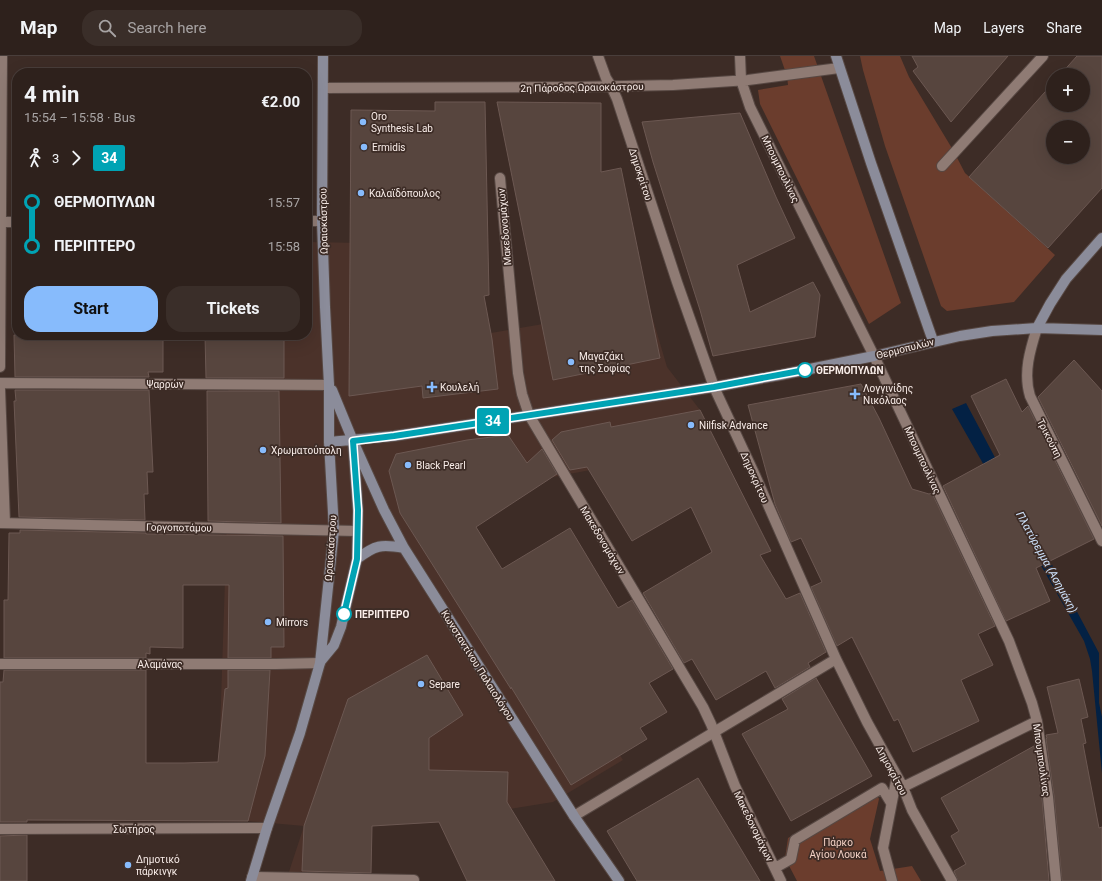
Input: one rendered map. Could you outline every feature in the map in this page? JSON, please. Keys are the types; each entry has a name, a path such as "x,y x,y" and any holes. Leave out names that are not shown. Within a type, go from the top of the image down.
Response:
{"street":[{"path":"0,367 2,56"},
{"name":"Ωραιοκάστρου","path":"251,879 300,733 320,663 334,530 330,442 330,385 322,221 323,56"},
{"name":"Δημοκρίτου","path":"598,56 606,78 617,99 677,282 714,387 754,473 836,659 867,722 903,787 912,810 952,881"},
{"name":"Μπουμπουλίνας","path":"740,56 750,107 874,356 1009,641 1032,703 1037,721 1048,797 1056,881"},
{"path":"744,80 745,56"},
{"path":"836,56 871,163 933,341"},
{"path":"942,166 1042,56"},
{"name":"2η Πάροδος Ωραιοκάστρου","path":"323,88 673,86 744,80 839,68"},
{"name":"Μακεδονομάχων","path":"500,178 518,372 522,394 529,416 697,696 714,733 735,786 782,881"},
{"path":"312,221 322,221"},
{"path":"1,222 12,222"},
{"path":"1037,328 1066,279 1102,238"},
{"name":"Θερμοπυλών","path":"330,442 394,436 714,387 874,356 933,341 992,331 1037,328 1102,330"},
{"name":"Τρικούπη","path":"1037,328 1028,360 1027,384 1030,396 1102,541"},
{"name":"Ψαρρών","path":"0,383 330,385"},
{"name":"Ωραιοκάστρου","path":"320,663 334,645 341,627 357,559 358,510 353,441 330,385"},
{"path":"0,388 2,523"},
{"name":"Κωνσταντίνου Παλαιολόγου","path":"353,441 384,510 404,548 574,816 619,881"},
{"name":"Γοργοποτάμου","path":"2,523 357,531"},
{"path":"357,559 377,546 404,548"},
{"path":"574,816 836,659"},
{"name":"Αλαμάνας","path":"0,664 320,663"},
{"path":"903,787 1037,721"},
{"path":"892,881 883,848 897,776"},
{"path":"775,868 791,859 795,840 882,788 891,803"},
{"name":"Σωτήρος","path":"0,829 267,828"},
{"path":"251,879 414,880"}],"shaded area":[{"path":"312,242 419,244 420,345 649,306 667,367 700,410 718,446 453,496 623,760 553,802 430,822 372,826 371,873 318,872 318,881 286,881 304,826 248,821 214,820 220,731 227,519 229,340 312,340"}],"green space":[{"path":"780,56 814,56 901,303 869,324 760,104 758,90 788,85 787,76"},
{"path":"860,56 900,56 909,77 953,150 965,173 1055,255 1014,302 947,311 941,306 885,146"},
{"name":"Πάρκο Αγίου Λουκά","path":"874,789 879,799 870,839 880,871 912,866 921,881 797,881 785,858 788,838"}],"water":[{"name":"Πλατύρεμμα (Ασημάκη)","path":"966,403 1099,653 1099,703 1102,717 1102,773 1092,671 1084,641 952,409"}],"building":[{"path":"912,56 1008,56 951,122 913,71 918,67"},
{"path":"1077,56 1102,56 1102,188 1048,248 969,177 1046,91 1046,112 1090,112 1090,68 1066,68"},
{"path":"435,102 485,102 489,295 484,296 492,339 498,389 423,398 422,386 349,396 351,110 435,111"},
{"path":"497,102 601,103 601,172 621,168 660,358 553,380"},
{"path":"740,113 795,238 737,265 750,312 813,282 820,295 815,337 713,356 642,122"},
{"path":"14,340 163,340 163,372 148,372 149,377 15,377"},
{"path":"205,340 284,340 284,378 206,378"},
{"path":"1074,360 1102,391 1102,526 1038,397"},
{"path":"1006,379 1022,412 1028,406 1094,539 1036,568 1050,601 1006,621 943,486 1000,455 971,396"},
{"path":"861,384 879,418 912,489 929,494 932,493 995,626 978,634 993,665 961,680 979,721 913,752 898,719 894,721 852,637 837,646 811,587 822,582 801,538 791,542 775,504 748,405"},
{"path":"15,390 149,390 153,472 147,472 148,494 144,494 145,520 19,517 14,401 16,401"},
{"path":"207,391 279,391 281,523 208,521"},
{"path":"700,410 771,551 760,555 786,599 800,593 826,652 808,663 810,667 775,688 766,671 716,700 692,659 684,663 643,593 712,552 691,507 632,541 587,467 570,470 552,440 561,432 610,422 611,427"},
{"path":"508,435 527,463 542,449 557,474 476,527 502,569 570,528 618,608 632,600 673,669 649,683 667,712 640,728 647,739 571,785 511,687 511,689 400,513 389,471 396,454 467,440"},
{"path":"20,530 283,536 284,647 271,647 271,658 228,658 229,585 183,585 183,648 150,647 150,654 146,653 146,658 4,658 4,600 8,600 9,533 20,533"},
{"path":"427,655 463,715 429,738 429,770 508,772 507,802 555,881 467,881 439,822 372,826 371,873 302,871 304,826 348,699"},
{"path":"4,670 146,670 146,763 184,763 218,762 225,689 228,688 228,670 270,670 265,756 248,821 27,820 27,822 0,822 0,682 3,682"},
{"path":"816,678 872,776 791,821 742,734 788,709 782,699"},
{"path":"1079,679 1088,717 1081,719 1086,743 1083,744 1099,828 1102,827 1102,881 1062,881 1054,796 1046,739 1046,735 1058,733 1047,687"},
{"path":"1034,746 1042,798 1049,881 958,881 954,871 966,864 951,836 959,831 941,798"},
{"path":"698,778 760,881 637,881 607,831"},
{"path":"27,835 27,881 0,881 0,836"}],"bus line":[{"name":"34","path":"344,614 357,559 358,510 353,441 698,389 805,370"}],"place":[{"name":"Oro Synthesis Lab","path":"363,122"},
{"name":"Ermidis","path":"364,147"},
{"name":"Καλαϊδόπουλος","path":"361,193"},
{"name":"Μαγαζάκι της Σοφίας","path":"571,362"},
{"name":"ΘΕΡΜΟΠΥΛΩΝ","path":"805,370"},
{"name":"Κουλελή","path":"432,387"},
{"name":"Λογγινίδης Νικόλαος","path":"855,394"},
{"name":"Nilfisk Advance","path":"691,425"},
{"name":"Χρωματούπολη","path":"263,450"},
{"name":"Black Pearl","path":"408,465"},
{"name":"ΠΕΡΙΠΤΕΡΟ","path":"344,614"},
{"name":"Mirrors","path":"268,622"},
{"name":"Separe","path":"421,684"},
{"name":"Δημοτικό πάρκινγκ","path":"128,865"}]}
